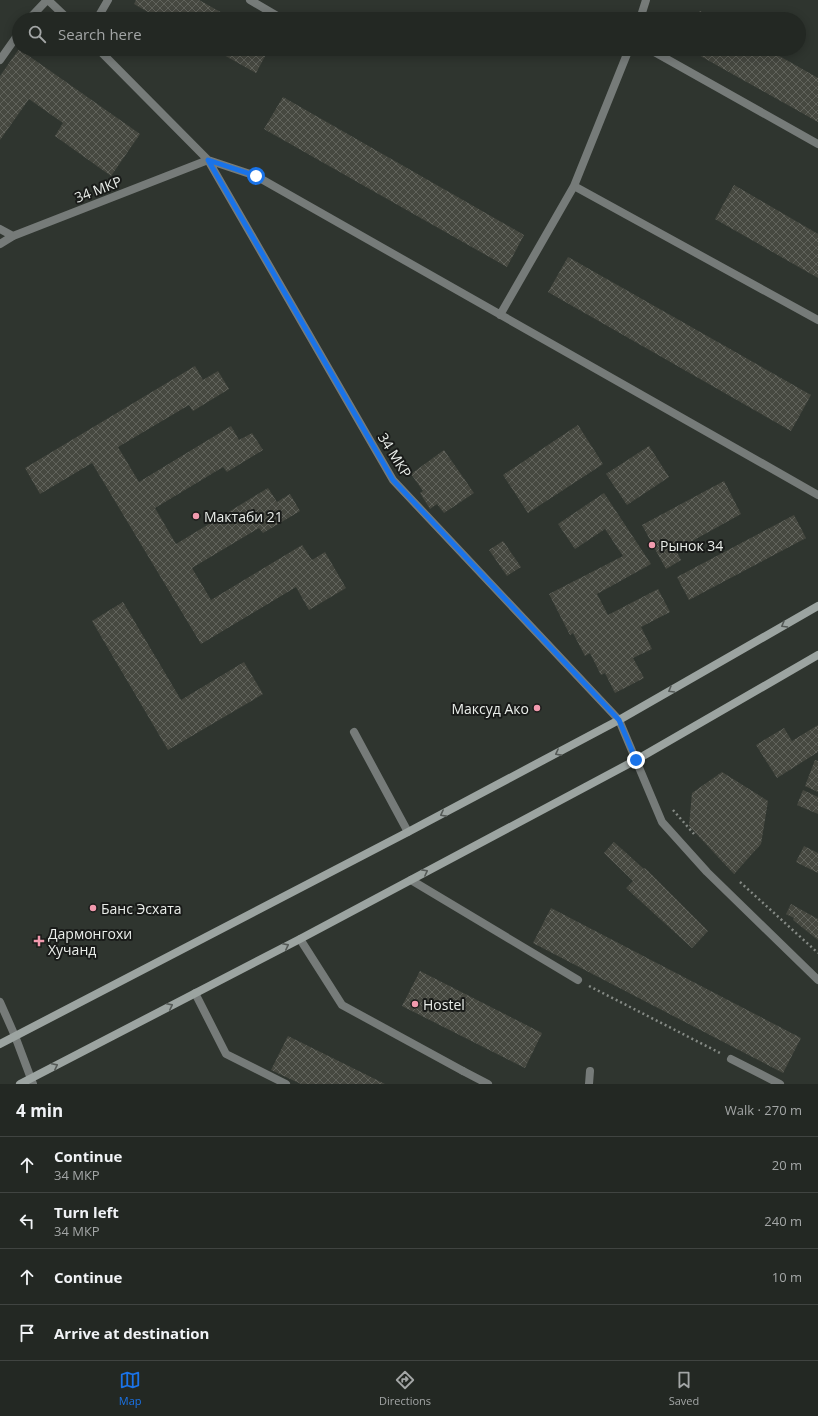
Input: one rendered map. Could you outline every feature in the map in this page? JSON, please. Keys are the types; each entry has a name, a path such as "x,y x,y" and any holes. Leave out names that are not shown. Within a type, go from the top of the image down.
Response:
{"main road":[{"path":"0,1044 408,832 619,720 818,606"},
{"path":"20,1084 32,1081 195,993 300,939 636,760 818,655"}],"street":[{"path":"36,12 48,0 61,12"},
{"path":"102,12 108,0"},
{"path":"250,0 270,12"},
{"path":"642,12 646,0"},
{"path":"0,60 12,43"},
{"name":"34 МКР","path":"105,56 208,160 393,480 619,720"},
{"path":"500,315 574,186 626,56"},
{"path":"661,56 818,144"},
{"name":"34 МКР","path":"0,244 13,236 208,160 256,176 818,495"},
{"path":"574,186 818,320"},
{"path":"0,229 13,236"},
{"path":"619,720 662,822 707,872 818,980"},
{"path":"354,732 408,832"},
{"path":"410,880 578,980"},
{"path":"300,939 342,1006 488,1084"},
{"path":"195,993 226,1054 286,1084"},
{"path":"0,1002 32,1081"},
{"path":"732,1059 780,1084"},
{"path":"589,1084 590,1071"}],"path":[{"path":"671,808 696,837"},
{"path":"736,880 818,953"},
{"path":"578,980 732,1059"}],"building":[{"path":"136,0 199,0 220,12 148,12 134,4"},
{"path":"14,56 29,56 140,134 111,176 55,136 63,123 29,99 0,140 0,76"},
{"path":"226,56 265,56 256,73"},
{"path":"700,56 779,56 818,78 818,122"},
{"path":"283,97 524,235 507,267 264,129"},
{"path":"734,185 818,234 818,278 715,219"},
{"path":"568,257 811,395 791,431 548,292"},
{"path":"195,366 203,380 218,371 229,389 193,411 189,405 118,447 139,482 231,426 239,440 252,433 263,450 227,472 223,467 155,508 176,544 268,488 277,502 290,494 300,511 263,533 259,528 192,568 211,600 302,545 312,560 325,552 346,588 309,610 296,587 201,644 92,463 40,494 25,468"},
{"path":"578,425 603,464 528,513 503,475"},
{"path":"649,446 669,477 627,505 606,474"},
{"path":"444,450 474,493 444,513 437,504 430,509 420,493 423,491 411,474"},
{"path":"724,481 741,514 676,550 681,560 666,569 642,525"},
{"path":"604,493 651,564 597,594 608,615 658,589 670,612 641,627 652,649 633,658 644,678 615,693 605,673 601,675 590,653 585,656 573,633 570,635 549,594 623,556 605,529 575,549 558,524"},
{"path":"794,515 806,538 689,600 677,577"},
{"path":"503,541 521,567 507,576 489,550"},
{"path":"123,602 181,700 244,662 263,694 168,750 92,621"},
{"path":"818,725 818,752 777,778 756,745 784,728 792,741"},
{"path":"815,760 818,761 818,792 805,786"},
{"path":"722,772 768,801 761,844 734,874 689,826 692,793"},
{"path":"803,790 818,797 818,814 797,805"},
{"path":"614,842 644,869 645,868 708,931 692,948 626,888 633,881 604,853"},
{"path":"804,846 818,853 818,873 796,862"},
{"path":"791,904 818,919 818,940 793,920 794,918 786,914"},
{"path":"551,908 801,1038 783,1073 533,943"},
{"path":"420,971 542,1033 525,1068 402,1006"},
{"path":"288,1036 385,1084 301,1084 271,1070"}],"place":[{"name":"Мактаби 21","path":"196,516"},
{"name":"Рынок 34","path":"652,545"},
{"name":"Максуд Ако","path":"537,708"},
{"name":"Банс Эсхата","path":"93,908"},
{"name":"Дармонгохи Хучанд","path":"39,941"},
{"name":"Hostel","path":"415,1004"}],"route":[{"path":"256,176 208,160 393,480 619,720 636,760"}]}
